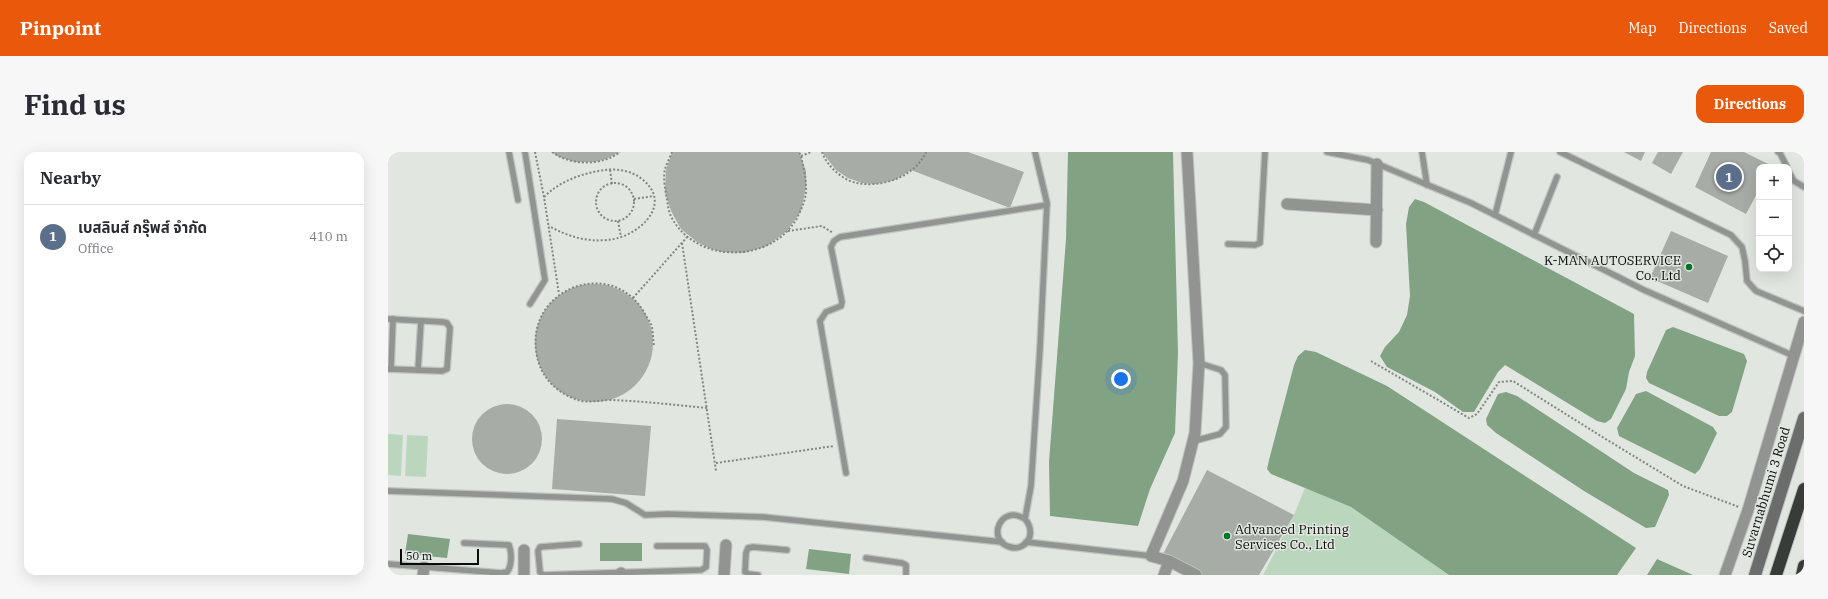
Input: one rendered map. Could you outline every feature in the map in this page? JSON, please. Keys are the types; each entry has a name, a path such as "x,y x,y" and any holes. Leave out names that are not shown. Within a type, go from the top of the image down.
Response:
{"highway":[{"path":"1776,575 1804,489"},
{"path":"1802,575 1804,566"}],"main road":[{"name":"Suvarnabhumi 3 Road","path":"1755,575 1804,418"}],"street":[{"path":"1187,152 1199,363 1194,441 1183,480 1151,556 1169,561 1184,572 1196,575"},
{"path":"1376,242 1377,164"},
{"path":"1287,204 1377,210"},
{"path":"1725,575 1748,510 1804,322"},
{"path":"724,575 726,545"},
{"path":"524,550 524,575"},
{"path":"1164,575 1169,561"}],"lane":[{"path":"509,152 518,200"},
{"path":"525,152 545,280 530,304"},
{"path":"1025,519 1031,486 1047,206 1035,152"},
{"path":"1228,244 1255,245 1260,243 1265,152"},
{"path":"1328,152 1368,160 1471,203 1644,290 1794,356"},
{"path":"1422,152 1427,185"},
{"path":"1495,215 1511,152"},
{"path":"1560,152 1731,235 1742,246 1747,280 1756,291 1804,311"},
{"path":"1778,152 1785,164"},
{"path":"1534,235 1557,177"},
{"path":"1792,177 1794,181 1804,187"},
{"path":"846,473 820,321 826,312 841,306 842,302 831,247 834,241 840,237 1047,206"},
{"path":"390,319 421,321 448,323 450,328 447,369 442,371 390,369 390,319"},
{"path":"418,370 421,321"},
{"path":"1194,441 1220,434 1226,427 1225,375 1221,370 1199,363"},
{"path":"388,491 612,499 626,503 645,515 668,514 763,517 1002,542 1012,548 1022,546 1029,538 1030,528 1025,519 1016,514 1010,515 1000,521 997,532 1002,542"},
{"path":"388,564 424,571 501,573 507,572 510,569 511,550 509,546 464,542"},
{"path":"1026,542 1151,556"},
{"path":"579,544 540,547 538,551 540,572 543,575 621,574 701,570 706,567 707,550 705,546 657,546"},
{"path":"758,575 748,574 745,572 746,553 748,548 753,547 787,550"},
{"path":"866,558 902,563 906,565 906,575"}],"path":[{"path":"536,152 559,294"},
{"path":"552,152 557,156 575,162 594,162 612,158 620,152"},
{"path":"672,152 664,170 665,192 670,214 683,232 700,246 722,252 744,253 767,246 787,231 801,211 805,199 806,186 799,152"},
{"path":"801,156 810,152"},
{"path":"822,152 826,161 839,175 857,183 876,184 895,180 911,170 926,152"},
{"path":"544,196 550,190 584,174 610,170 624,170 638,176 650,187 654,196 653,210 648,218 634,232 621,237 607,240 582,239 564,234 549,226"},
{"path":"610,170 612,184"},
{"path":"612,184 623,185 628,188 634,199 632,210 624,219 618,221 606,218 601,214 596,202 601,190 612,184"},
{"path":"634,199 654,196"},
{"path":"618,221 621,237"},
{"path":"787,231 822,226 840,237"},
{"path":"633,298 688,236"},
{"path":"682,243 708,408 716,471"},
{"path":"654,345 652,326 639,303 614,286 596,283 577,285 559,294 545,308 536,326 534,341 538,366 550,383 562,393 576,400 591,402 610,400 708,408"},
{"path":"1371,361 1469,418 1477,414 1499,382 1513,381 1683,486 1748,510"},
{"path":"716,462 841,445"}],"shaded area":[{"path":"1068,152 1173,152 1178,353 1175,433 1150,489 1138,526 1050,516 1049,462 1066,239"},
{"path":"1415,199 1424,202 1634,314 1635,356 1629,372 1626,389 1611,419 1605,423 1597,421 1505,365 1498,372 1474,412 1463,412 1435,392 1387,367 1380,356 1385,347 1399,332 1407,315 1410,296 1406,224 1409,207"},
{"path":"1673,327 1744,354 1747,361 1732,412 1727,416 1719,416 1649,383 1646,378 1647,372 1666,330"},
{"path":"1305,350 1316,352 1387,386 1636,548 1617,575 1449,575 1351,507 1271,474 1267,469 1294,365 1298,356"},
{"path":"1646,391 1713,427 1717,433 1700,469 1695,474 1619,436 1617,428 1636,394"},
{"path":"1506,392 1517,396 1634,473 1668,490 1669,495 1655,527 1646,528 1584,491 1496,433 1487,425 1486,419 1498,394"},
{"path":"388,434 403,435 401,476 388,475"},
{"path":"407,435 428,436 426,477 405,476"},
{"path":"1305,488 1351,507 1449,575 1263,575 1294,515"},
{"path":"408,534 450,539 447,558 405,554"},
{"path":"600,543 642,543 642,561 600,561"},
{"path":"809,549 851,554 849,574 806,569"},
{"path":"1657,559 1693,575 1647,575"}],"building":[{"path":"552,152 620,152 606,159 594,162 575,162 557,156"},
{"path":"672,152 799,152 806,171 806,187 801,211 787,231 767,246 744,253 721,252 709,248 697,242 681,229 671,211 665,192 666,170"},
{"path":"822,152 968,152 1024,172 1010,208 911,170 895,180 876,184 862,183 848,178 836,170"},
{"path":"1624,152 1645,152 1641,161"},
{"path":"1658,152 1683,152 1671,174 1652,163"},
{"path":"1711,152 1744,152 1768,164 1756,164 1756,196 1746,214 1695,187"},
{"name":"K-MAN AUTOSERVICE Co., Ltd","path":"1671,231 1728,256 1708,303 1650,278"},
{"path":"594,284 617,288 636,301 649,320 653,343 649,366 636,385 617,398 594,402 571,398 552,385 539,366 535,343 539,320 552,301 571,288"},
{"path":"500,404 514,404 527,410 536,419 542,432 540,452 532,464 514,474 500,474 487,468 478,459 472,446 472,432 478,419 487,410"},
{"path":"557,419 651,426 645,496 552,489"},
{"name":"Advanced Printing Services Co., Ltd","path":"1207,470 1294,515 1259,575 1203,575 1162,556"}],"place":[{"name":"เบสลินส์ กรุ๊พส์ จำกัด","path":"1729,177"},
{"name":"K-MAN AUTOSERVICE Co., Ltd","path":"1689,267"},
{"name":"Advanced Printing Services Co., Ltd","path":"1227,536"}]}
